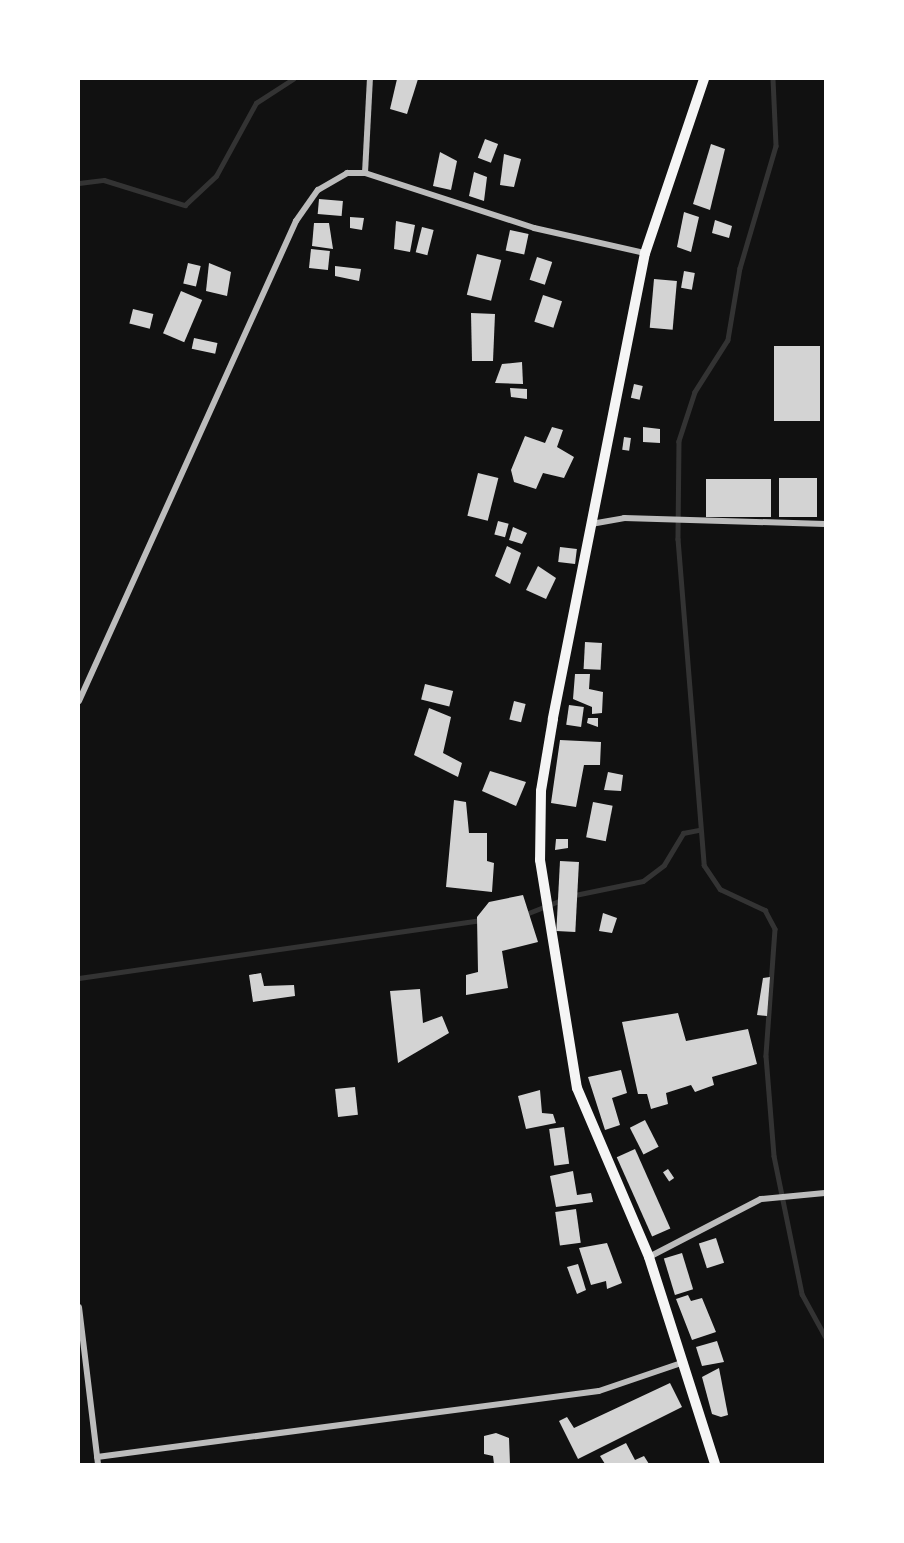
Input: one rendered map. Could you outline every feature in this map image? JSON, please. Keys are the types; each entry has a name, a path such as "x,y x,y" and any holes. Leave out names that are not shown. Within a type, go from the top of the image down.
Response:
{"highway":[{"path":"704,79 645,253 589,524 541,791 540,860 577,1088 649,1258 715,1464"}],"street":[{"path":"365,173 370,79"},
{"path":"79,701 304,207 332,179 365,173 534,228 645,253"},
{"path":"589,524 624,518 825,524"},
{"path":"649,1258 774,1196 787,1193 825,1193"},
{"path":"79,1307 98,1461 599,1391 684,1362"}],"building":[{"path":"397,79 418,79 407,114 390,109"},
{"path":"485,139 498,144 491,163 478,158"},
{"path":"711,144 725,149 710,210 693,204"},
{"path":"440,152 457,161 451,190 433,186"},
{"path":"504,154 521,159 514,187 500,185"},
{"path":"474,172 487,177 484,201 469,196"},
{"path":"319,199 343,201 342,216 318,214"},
{"path":"684,212 699,217 691,252 677,247"},
{"path":"350,217 364,218 362,230 350,228"},
{"path":"715,220 732,226 729,238 712,233"},
{"path":"396,221 415,225 410,252 394,249"},
{"path":"314,223 329,223 333,249 312,246"},
{"path":"422,227 434,230 427,255 416,252"},
{"path":"510,230 529,234 524,254 506,251"},
{"path":"311,249 330,251 328,270 309,268"},
{"path":"477,254 501,260 491,301 467,295"},
{"path":"537,257 552,262 545,285 530,280"},
{"path":"188,263 201,266 196,286 183,283"},
{"path":"209,263 231,272 227,296 206,291"},
{"path":"335,266 361,269 359,281 335,276"},
{"path":"684,271 695,273 692,290 681,288"},
{"path":"654,279 677,281 673,330 650,328"},
{"path":"181,291 202,300 184,342 163,333"},
{"path":"543,295 562,301 553,328 534,322"},
{"path":"133,309 153,314 150,329 129,324"},
{"path":"471,313 495,314 493,361 472,361"},
{"path":"194,338 217,343 215,354 192,349"},
{"path":"774,346 820,346 820,421 774,421"},
{"path":"522,362 523,384 495,383 502,364"},
{"path":"634,384 643,386 640,400 631,398"},
{"path":"510,388 527,389 527,399 511,397"},
{"path":"552,427 563,430 557,447 574,457 564,478 543,473 536,489 514,482 511,470 525,436 545,443"},
{"path":"643,427 660,429 660,443 643,442"},
{"path":"624,437 631,438 629,451 622,450"},
{"path":"478,473 498,478 488,521 467,516"},
{"path":"779,478 817,478 817,517 779,517"},
{"path":"706,479 771,479 771,517 706,517"},
{"path":"498,521 509,524 505,537 494,535"},
{"path":"513,527 527,533 522,544 509,540"},
{"path":"507,546 521,553 510,584 495,576"},
{"path":"560,547 577,549 575,564 558,562"},
{"path":"538,566 556,578 546,599 526,590"},
{"path":"585,642 602,643 601,670 584,669"},
{"path":"575,674 590,674 589,689 603,692 602,713 592,714 592,707 573,699"},
{"path":"425,684 453,691 449,707 421,700"},
{"path":"514,701 526,704 521,722 509,719"},
{"path":"569,705 584,707 581,727 566,725"},
{"path":"429,708 451,717 443,753 462,763 458,777 414,755"},
{"path":"588,718 598,718 598,727 587,723"},
{"path":"560,740 601,742 600,765 584,765 576,807 551,803"},
{"path":"490,771 526,782 516,806 482,791"},
{"path":"608,772 623,775 621,791 604,790"},
{"path":"454,800 466,802 469,833 487,833 487,861 494,863 492,892 446,887"},
{"path":"593,802 613,806 606,841 586,837"},
{"path":"556,839 568,839 568,848 555,850"},
{"path":"560,861 579,862 575,932 556,931"},
{"path":"523,895 538,942 502,951 508,988 466,995 466,975 478,972 477,917 489,902"},
{"path":"603,913 617,918 612,933 599,931"},
{"path":"261,973 264,986 294,985 295,996 253,1002 249,975"},
{"path":"770,977 767,1016 757,1015 763,978"},
{"path":"420,989 423,1023 442,1016 449,1033 398,1063 390,991"},
{"path":"678,1013 686,1041 748,1029 757,1064 712,1077 714,1085 695,1092 691,1085 666,1093 668,1104 651,1109 647,1094 638,1094 622,1022"},
{"path":"621,1070 627,1093 612,1098 620,1125 605,1130 588,1077"},
{"path":"355,1087 358,1115 338,1117 335,1089"},
{"path":"540,1090 542,1113 553,1114 556,1123 526,1129 518,1096"},
{"path":"645,1120 659,1147 643,1154 630,1128"},
{"path":"564,1127 569,1164 554,1166 549,1129"},
{"path":"635,1149 670,1228 652,1237 617,1157"},
{"path":"668,1169 674,1178 669,1181 663,1172"},
{"path":"573,1171 577,1195 591,1193 593,1202 556,1207 550,1176"},
{"path":"576,1209 581,1243 560,1246 555,1212"},
{"path":"716,1238 724,1263 707,1268 699,1244"},
{"path":"607,1243 622,1283 607,1289 606,1281 591,1285 579,1248"},
{"path":"682,1253 693,1289 675,1295 664,1259"},
{"path":"578,1264 586,1290 577,1294 567,1267"},
{"path":"688,1295 691,1301 702,1298 716,1332 692,1340 676,1299"},
{"path":"717,1341 724,1362 702,1366 696,1347"},
{"path":"719,1368 728,1415 721,1417 712,1414 702,1377"},
{"path":"670,1383 682,1407 578,1459 559,1421 567,1417 574,1428"},
{"path":"496,1433 509,1438 510,1464 494,1464 493,1456 484,1454 484,1436"},
{"path":"626,1443 635,1460 644,1456 649,1464 605,1464 600,1456"}],"waterway":[{"path":"79,183 104,180 185,205 216,176 256,103 293,79"},
{"path":"773,79 776,146 740,268 728,340 695,392 679,441 678,539 704,865 720,889 765,910 775,929 766,1056 774,1156 802,1294 825,1336"},
{"path":"575,895 643,881 664,865 683,833 699,830"},
{"path":"526,914 564,899"},
{"path":"79,978 483,920"}]}
